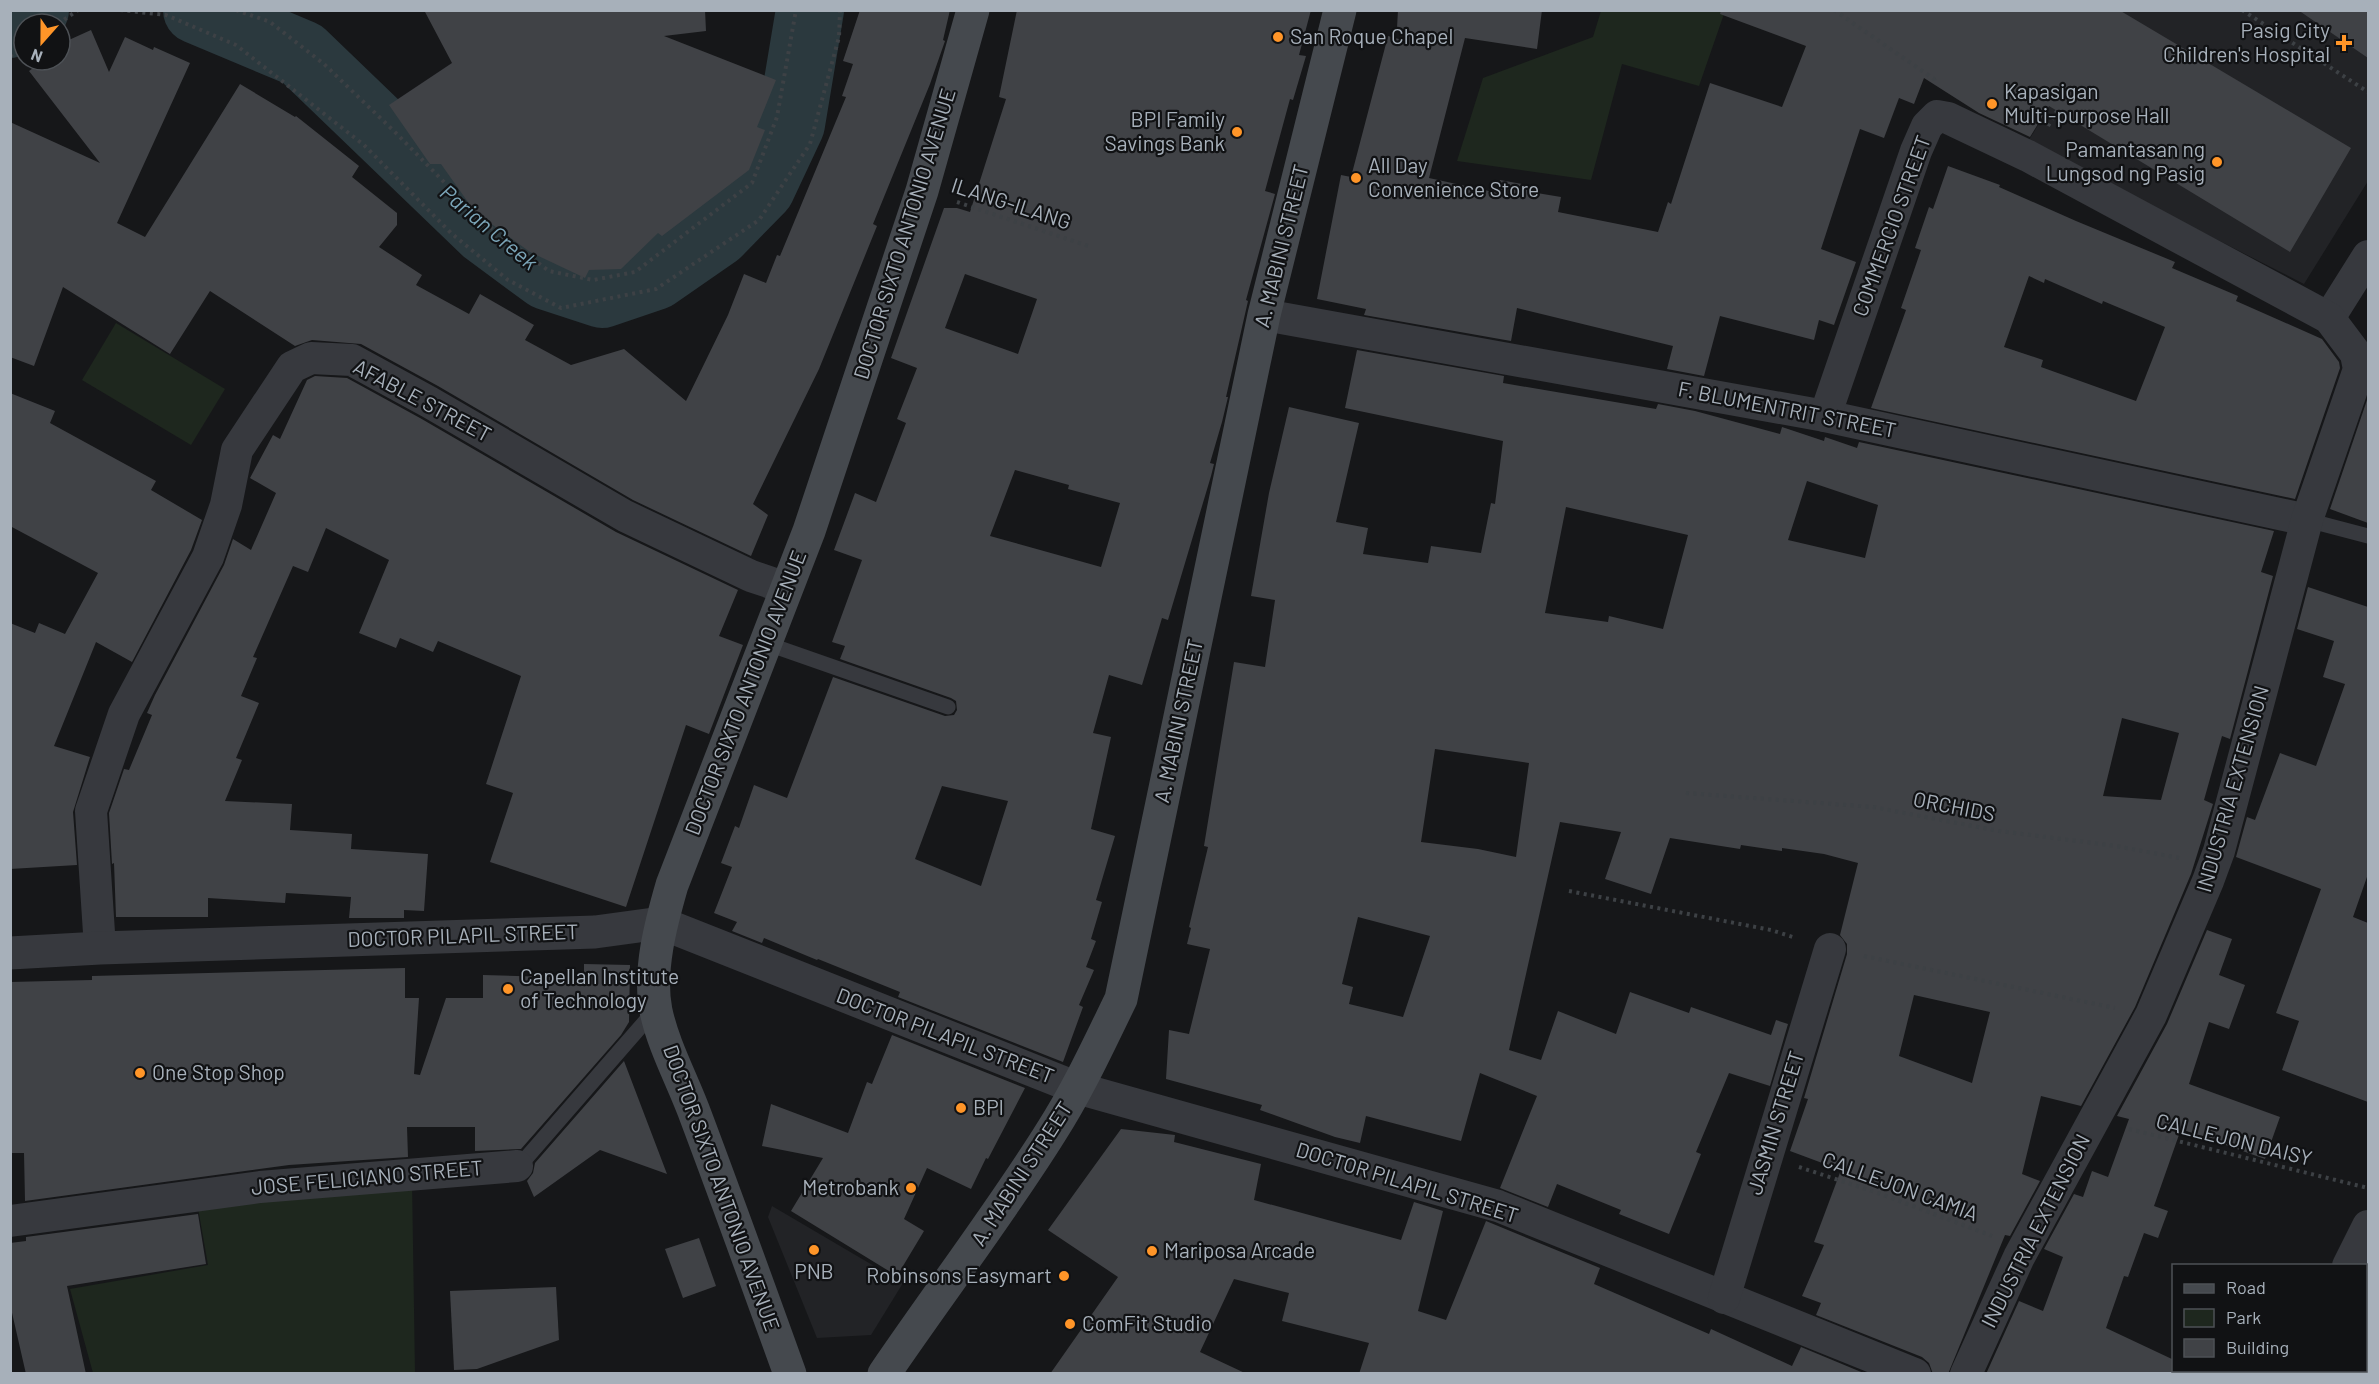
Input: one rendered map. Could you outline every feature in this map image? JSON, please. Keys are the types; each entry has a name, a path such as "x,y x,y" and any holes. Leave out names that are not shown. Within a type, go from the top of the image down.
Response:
{"main road":[{"name":"DOCTOR SIXTO ANTONIO AVENUE","path":"790,1374 695,1113 671,1058 656,1009 655,961 672,885 809,531 922,191 973,10"},
{"name":"A. MABINI STREET","path":"884,1374 933,1301 955,1275 1051,1133 1077,1088 1121,999 1264,315 1340,10"}],"street":[{"name":"COMMERCIO STREET","path":"1825,416 1916,151 1927,126 1937,116 1948,118 2028,156 2329,318"},
{"path":"2329,318 2368,256"},
{"name":"F. BLUMENTRIT STREET","path":"1264,315 1825,416 2001,452 2307,520"},
{"name":"INDUSTRIA EXTENSION","path":"1966,1374 2024,1248 2151,1015 2215,864 2307,520 2359,369 2356,354 2329,318"},
{"name":"AFABLE STREET","path":"100,948 92,812 106,768 124,714 208,556 226,505 237,450 291,367 311,358 352,360 625,516 751,576 786,588"},
{"name":"DOCTOR PILAPIL STREET","path":"10,953 595,932 662,924 1077,1088 1498,1206 1915,1374"},
{"name":"JASMIN STREET","path":"1724,1298 1830,949"},
{"name":"JOSE FELICIANO STREET","path":"10,1221 260,1186 517,1166"},
{"path":"2349,1264 2368,1226"}],"lane":[{"path":"2307,520 2368,536"},
{"path":"765,643 948,707"},
{"name":"JOSE FELICIANO STREET","path":"517,1166 656,1009"}],"path":[{"path":"120,10 166,15 236,45 364,145 451,233 508,280 561,308 656,289 759,220 810,144 839,37 840,10"},
{"path":"236,10 270,22 324,64 482,221 549,271 593,280 635,272 752,183 777,117 796,10"},
{"path":"1834,10 1934,79 1937,116"},
{"path":"2241,10 2368,92"},
{"name":"ILANG-ILANG","path":"922,191 1091,247"},
{"name":"ORCHIDS","path":"1686,793 1873,807 1999,831 2116,846 2215,864"},
{"name":"CALLEJON DAISY","path":"2093,1120 2368,1188"},
{"name":"CALLEJON CAMIA","path":"1766,1156 1881,1194 2024,1248"}],"shaded area":[{"name":"Pamantasan ng Lungsod ng Pasig","path":"1874,11 2368,11 2368,181 2304,284 2027,143 2043,117"},
{"name":"PNB","path":"772,1206 903,1283 871,1335 817,1338 768,1217"},
{"path":"2368,1310 2368,1373 2335,1373 2367,1372"}],"green space":[{"path":"1601,11 1725,11 1699,86 1622,64 1591,180 1457,161 1483,78 1593,37"},
{"path":"116,323 225,389 191,445 82,380"},
{"path":"412,1180 415,1373 93,1373 70,1289 208,1265 197,1202"}],"building":[{"path":"424,10 705,10 706,31 664,36 776,80 757,127 765,130 749,170 662,236 658,233 621,269 589,270 585,278 530,252 475,212 441,164 430,164 389,105 452,63"},
{"path":"860,10 950,10 943,40 945,41 873,224 877,226 819,369 753,504 768,515 751,556 633,500 438,386 361,344 312,340 295,346 210,291 170,354 63,287 34,366 10,357 10,122 100,163 30,72 72,72 72,39 91,30 109,72 125,37 190,63 117,223 145,237 240,84 296,116 359,166 352,177 397,213 397,225 379,247 422,275 416,285 469,314 480,294 534,325 525,340 571,365 624,349 686,401 728,315 744,274 766,283 777,255 780,256 846,97 842,96 853,64 843,61"},
{"path":"1017,10 1311,10 1299,55 1306,56 1293,100 1290,99 1265,191 1275,194 1246,300 1248,301 1226,397 1228,397 1210,463 1214,464 1168,620 1162,618 1142,685 1109,675 1093,733 1111,737 1091,829 1115,836 1096,900 1102,902 1091,939 1096,941 1086,967 1094,970 1079,1005 1083,1007 1063,1062 898,997 900,992 818,959 764,938 762,943 732,931 737,922 714,913 732,867 721,863 735,826 739,828 754,785 787,798 833,677 945,716 954,715 957,710 956,701 951,698 840,659 845,646 832,642 862,560 834,550 855,493 876,502 906,423 897,419 917,368 891,358 944,208 957,208 970,212 1006,99 999,97","holes":["965,274 1037,299 1018,354 945,328","1015,470 1069,485 1068,489 1120,503 1101,567 990,536","942,786 1008,801 981,886 915,859"]},
{"path":"1398,10 1542,10 1537,49 1465,38 1429,178 1498,193 1500,180 1538,187 1537,193 1561,197 1558,212 1658,232 1668,202 1671,204 1710,83 1782,107 1806,46 1720,14 1721,10 2119,10 2351,148 2290,252 2049,106 2030,137 1979,113 1924,78 1914,104 1899,98 1884,138 1860,129 1821,249 1856,262 1834,325 1819,320 1814,340 1720,316 1704,376 1667,369 1673,346 1517,308 1511,341 1364,315 1366,309 1317,299 1341,175 1351,177 1388,36 1406,41 1408,30 1397,28"},
{"path":"2298,10 2368,10 2368,58"},
{"path":"1948,166 2000,185 1999,187 2076,221 2175,262 2172,268 2238,296 2236,301 2322,339 2339,362 2340,368 2295,499 1871,408 1906,310 1901,308 1921,250 1915,248 1929,207 1933,209","holes":["2029,276 2044,283 2045,279 2102,304 2103,301 2165,327 2136,401 2041,367 2043,360 2004,347"]},
{"path":"1357,350 1504,376 1503,383 1656,409 1658,404 1695,411 1780,434 1782,427 1824,441 1825,437 1857,448 1859,442 2274,531 2261,572 2273,576 2230,739 2222,736 2204,800 2213,804 2191,874 2135,1007 2081,1106 2041,1096 2022,1174 2040,1181 2010,1236 2005,1235 1948,1374 1933,1374 1929,1363 1922,1357 1816,1315 1821,1303 1802,1296 1824,1245 1814,1242 1841,1170 1790,1151 1808,1099 1804,1098 1847,954 1847,944 1840,935 1858,863 1824,854 1782,848 1782,851 1741,845 1740,849 1670,838 1651,894 1605,879 1621,832 1560,822 1509,1050 1541,1060 1558,1011 1616,1034 1630,992 1689,1013 1691,1007 1771,1035 1776,1020 1788,1024 1770,1086 1729,1073 1696,1152 1701,1154 1669,1234 1619,1214 1621,1210 1557,1184 1548,1207 1500,1188 1537,1096 1480,1073 1461,1141 1366,1116 1360,1143 1335,1137 1260,1110 1262,1105 1166,1079 1169,1030 1189,1034 1210,949 1187,944 1208,847 1204,846 1234,662 1265,667 1275,600 1251,596 1269,493 1289,407 1359,423 1336,522 1368,528 1363,554 1428,563 1431,546 1481,553 1491,503 1495,504 1503,441 1345,408","holes":["1807,481 1878,505 1865,558 1788,540","1566,507 1688,535 1663,629 1609,616 1608,622 1545,613","2122,718 2179,733 2161,800 2103,796","1435,749 1529,763 1516,857 1478,849 1421,842","1358,917 1430,936 1403,1017 1349,1004 1353,987 1342,984","1914,995 1990,1012 1972,1083 1899,1056"]},
{"path":"315,376 347,378 616,532 738,590 719,636 743,645 709,734 686,725 626,907 490,862 513,793 486,784 521,676 438,641 433,652 400,638 396,648 359,633 389,560 326,528 308,572 293,566 253,657 257,658 241,696 259,703 236,758 242,760 225,801 292,804 290,830 352,834 351,849 428,854 424,911 404,910 404,918 349,918 351,897 286,893 285,903 208,898 208,917 116,917 109,813 124,769 129,770 152,715 147,713 155,695 224,565 233,539 251,550 276,493 250,478 273,435 280,439 307,380"},
{"path":"10,393 55,411 50,423 156,481 151,490 202,520 191,550 132,662 96,642 54,746 90,757 73,812 77,865 10,869 10,623 35,633 39,623 65,634 98,573 10,526"},
{"path":"2368,397 2368,523 2330,509"},
{"path":"2308,587 2368,607 2368,874 2353,917 2368,923 2368,1102 2282,1070 2299,1021 2276,1013 2321,889 2236,857 2247,817 2255,820 2280,753 2316,766 2345,684 2323,677 2334,641 2297,629"},
{"path":"2207,930 2232,939 2219,975 2245,985 2229,1029 2209,1022 2189,1084 2280,1117 2265,1159 2181,1129 2154,1206 2168,1211 2158,1238 2144,1233 2128,1277 2124,1276 2106,1328 2172,1359 2172,1372 2203,1374 1986,1374 2019,1301 2043,1311 2063,1257 2044,1249 2074,1194 2083,1197 2092,1171 2108,1177 2129,1119 2117,1116 2167,1024"},
{"path":"584,964 630,965 629,1022 621,1035 521,1149 475,1151 475,1127 407,1127 408,1157 289,1165 25,1201 24,1153 10,1153 10,982 92,980 92,976 405,968 405,998 419,998 414,1074 420,1075 446,998 483,998 483,975 584,978"},
{"path":"892,1035 1025,1088 971,1189 927,1168 904,1219 924,1231 897,1276 791,1211 823,1158 762,1146 771,1104 848,1133 867,1082 872,1084"},
{"path":"624,1061 667,1174 600,1150 534,1197 527,1181 533,1173 535,1163"},
{"path":"1121,1129 1175,1135 1174,1142 1261,1164 1254,1200 1401,1240 1414,1202 1443,1211 1418,1311 1446,1320 1486,1221 1600,1268 1594,1284 1709,1334 1711,1329 1792,1366 1801,1347 1866,1374 1359,1374 1369,1343 1282,1321 1289,1293 1234,1279 1200,1352 1247,1374 1050,1374 1118,1277 1048,1230"},
{"path":"198,1214 206,1264 67,1286 86,1374 26,1374 10,1304 10,1243 26,1241 26,1237"},
{"path":"699,1238 716,1286 683,1298 665,1249"},
{"path":"556,1287 559,1340 477,1369 454,1370 450,1291"}],"waterway":[{"name":"Parian Creek","path":"10,24 35,10"},
{"name":"Parian Creek","path":"197,10 302,54 486,231 547,276 602,294 655,276 717,233 761,188 791,124 810,10"}],"place":[{"name":"San Roque Chapel","path":"1278,37"},
{"name":"Pasig City Children's Hospital","path":"2344,43"},
{"name":"Kapasigan Multi-purpose Hall","path":"1992,104"},
{"name":"BPI Family Savings Bank","path":"1237,132"},
{"name":"Pamantasan ng Lungsod ng Pasig","path":"2217,162"},
{"name":"All Day Convenience Store","path":"1356,178"},
{"name":"Capellan Institute of Technology","path":"508,989"},
{"name":"One Stop Shop","path":"140,1073"},
{"name":"BPI","path":"961,1108"},
{"name":"Metrobank","path":"911,1188"},
{"name":"PNB","path":"814,1250"},
{"name":"Mariposa Arcade","path":"1152,1251"},
{"name":"Robinsons Easymart","path":"1064,1276"},
{"name":"ComFit Studio","path":"1070,1324"}]}
